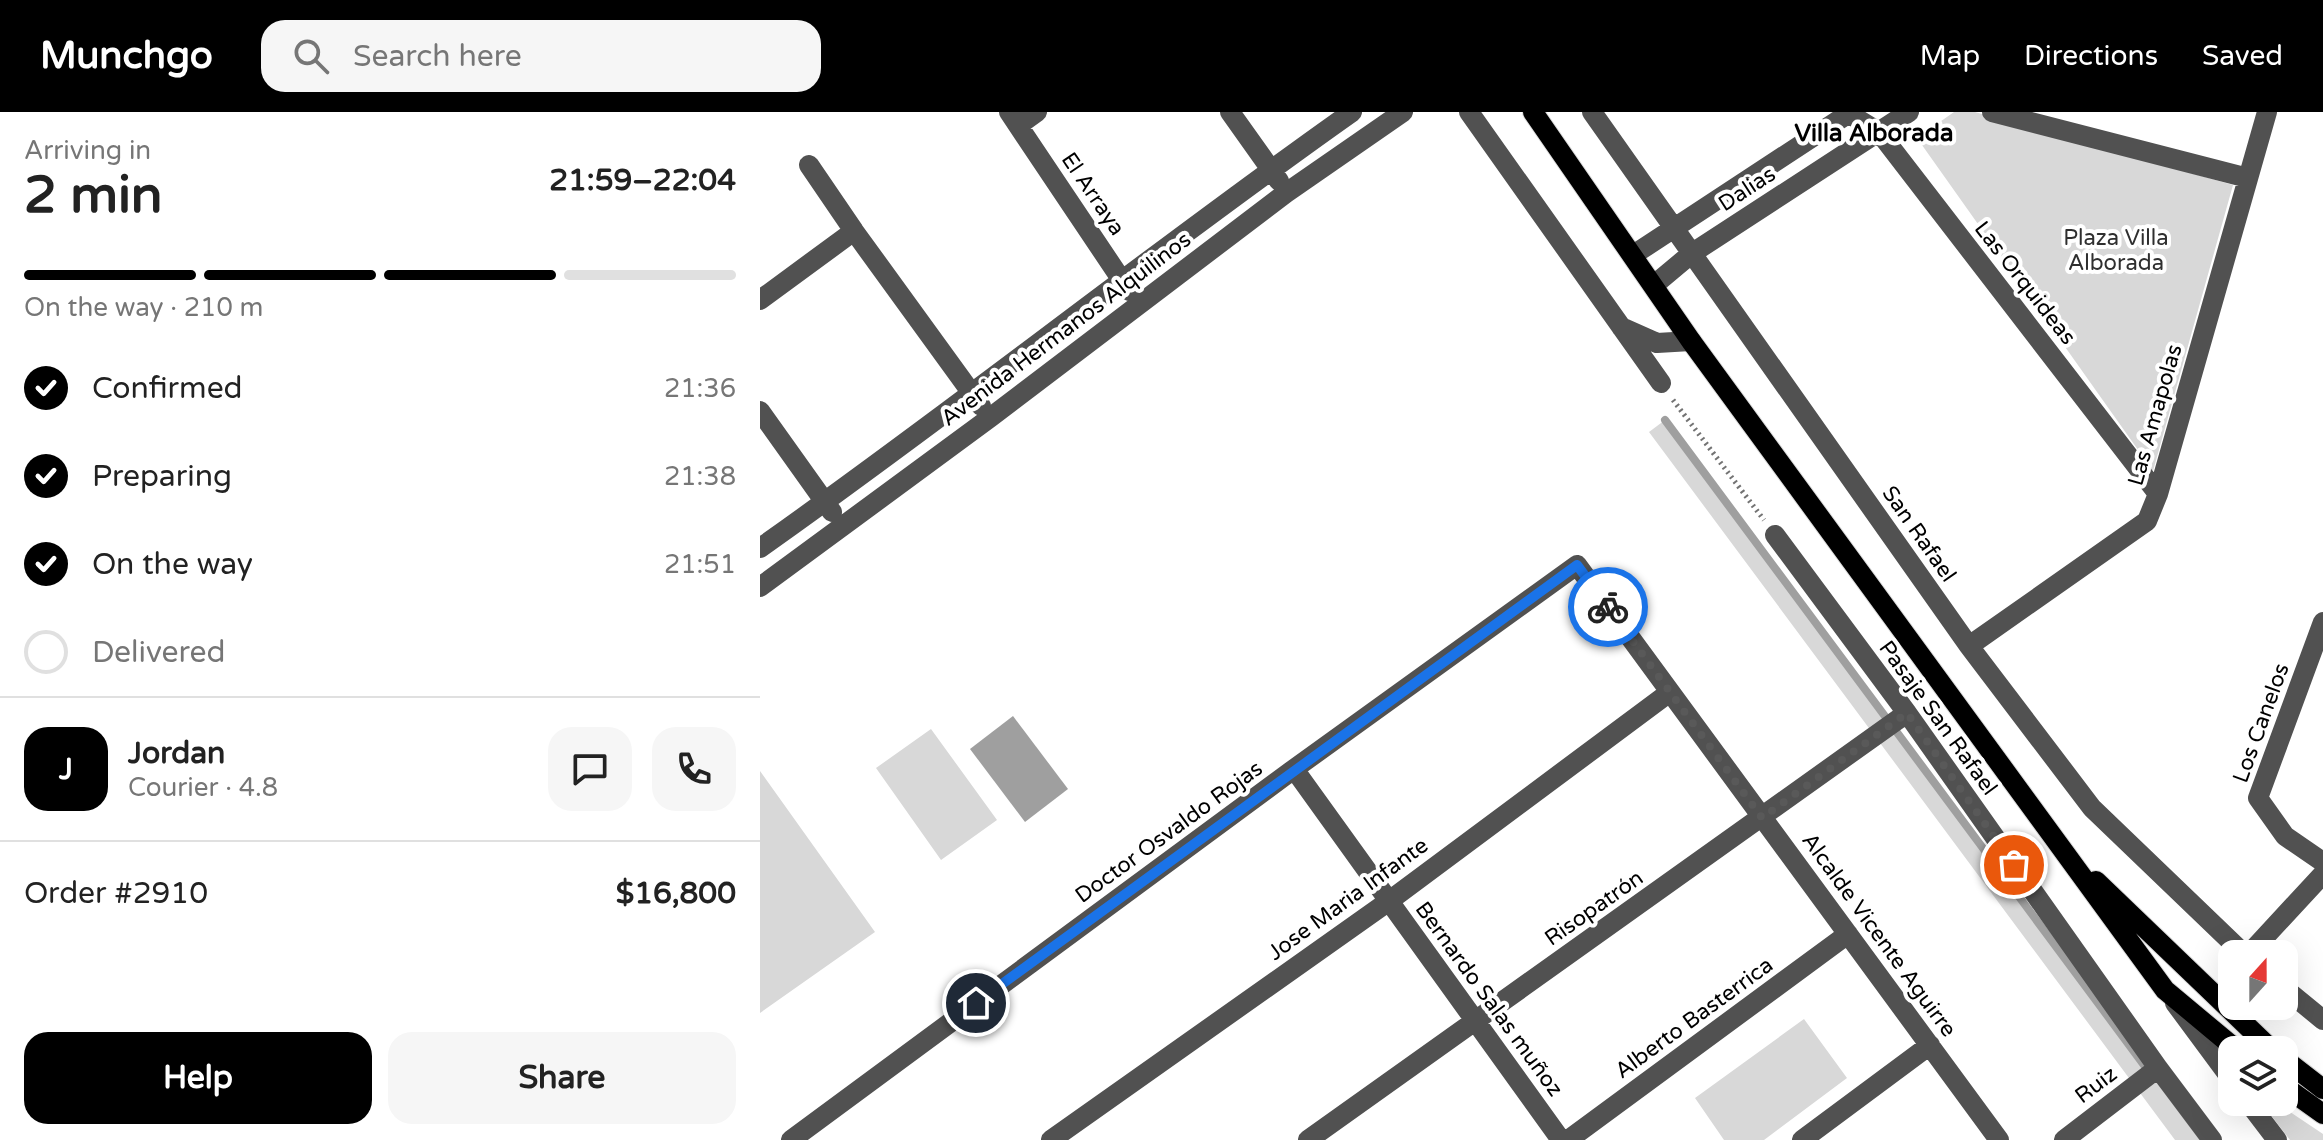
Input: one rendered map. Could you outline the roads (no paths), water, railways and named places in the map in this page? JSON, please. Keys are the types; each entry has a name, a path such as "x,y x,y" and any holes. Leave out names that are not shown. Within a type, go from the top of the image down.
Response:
{"main road":[{"path":"1533,112 1691,341 2165,990 2220,1036"},
{"path":"2055,842 2257,1036"},
{"path":"2298,1070 2323,1089"},
{"path":"2298,1096 2323,1114"}],"street":[{"path":"1014,119 1037,112"},
{"path":"1230,112 1286,193"},
{"name":"Avenida Hermanos Alquilinos","path":"760,548 973,395 1271,169 1352,112"},
{"name":"Avenida Hermanos Alquilinos","path":"760,587 991,417 1286,193 1403,112"},
{"path":"1469,112 1661,383"},
{"name":"San Rafael","path":"1592,112 1969,646 2092,808 2231,940"},
{"name":"Dalias","path":"1654,285 1691,254 1909,112"},
{"path":"1992,112 2248,178"},
{"name":"Las Amapolas","path":"1969,646 2147,521 2158,494 2267,112"},
{"name":"Dalias","path":"1633,255 1848,113"},
{"name":"Las Orquideas","path":"1848,113 1879,132 2158,494"},
{"name":"El Arraya","path":"1014,119 1138,304"},
{"path":"809,165 991,417"},
{"path":"760,300 854,231"},
{"path":"1621,327 1657,343 1691,341"},
{"path":"760,411 842,527"},
{"name":"Pasaje San Rafael","path":"1775,535 1907,713 2212,1140"},
{"name":"Alcalde Vicente Aguirre","path":"1577,565 1999,1140"},
{"name":"Doctor Osvaldo Rojas","path":"791,1140 1294,769 1577,565"},
{"name":"Los Canelos","path":"2323,622 2258,798 2285,836 2323,862"},
{"name":"Jose Maria Infante","path":"1051,1140 1389,901 1670,692"},
{"name":"Risopatrón","path":"1308,1140 1907,713"},
{"name":"Bernardo Salas muñoz","path":"1294,769 1561,1140"},
{"path":"2259,940 2323,874"},
{"name":"Alberto Basterrica","path":"1568,1140 1848,934"},
{"path":"2165,990 2218,1061"},
{"path":"2298,999 2323,1020"},
{"path":"1802,1140 1930,1045"},
{"name":"Ruiz","path":"2064,1140 2158,1068"},
{"path":"2259,1116 2277,1140"}],"waterway":[{"path":"1665,420 2144,1065"}],"district":[{"name":"Villa Alborada","path":"1874,133"}],"park label":[{"name":"Plaza Villa Alborada","path":"2116,250"}]}
